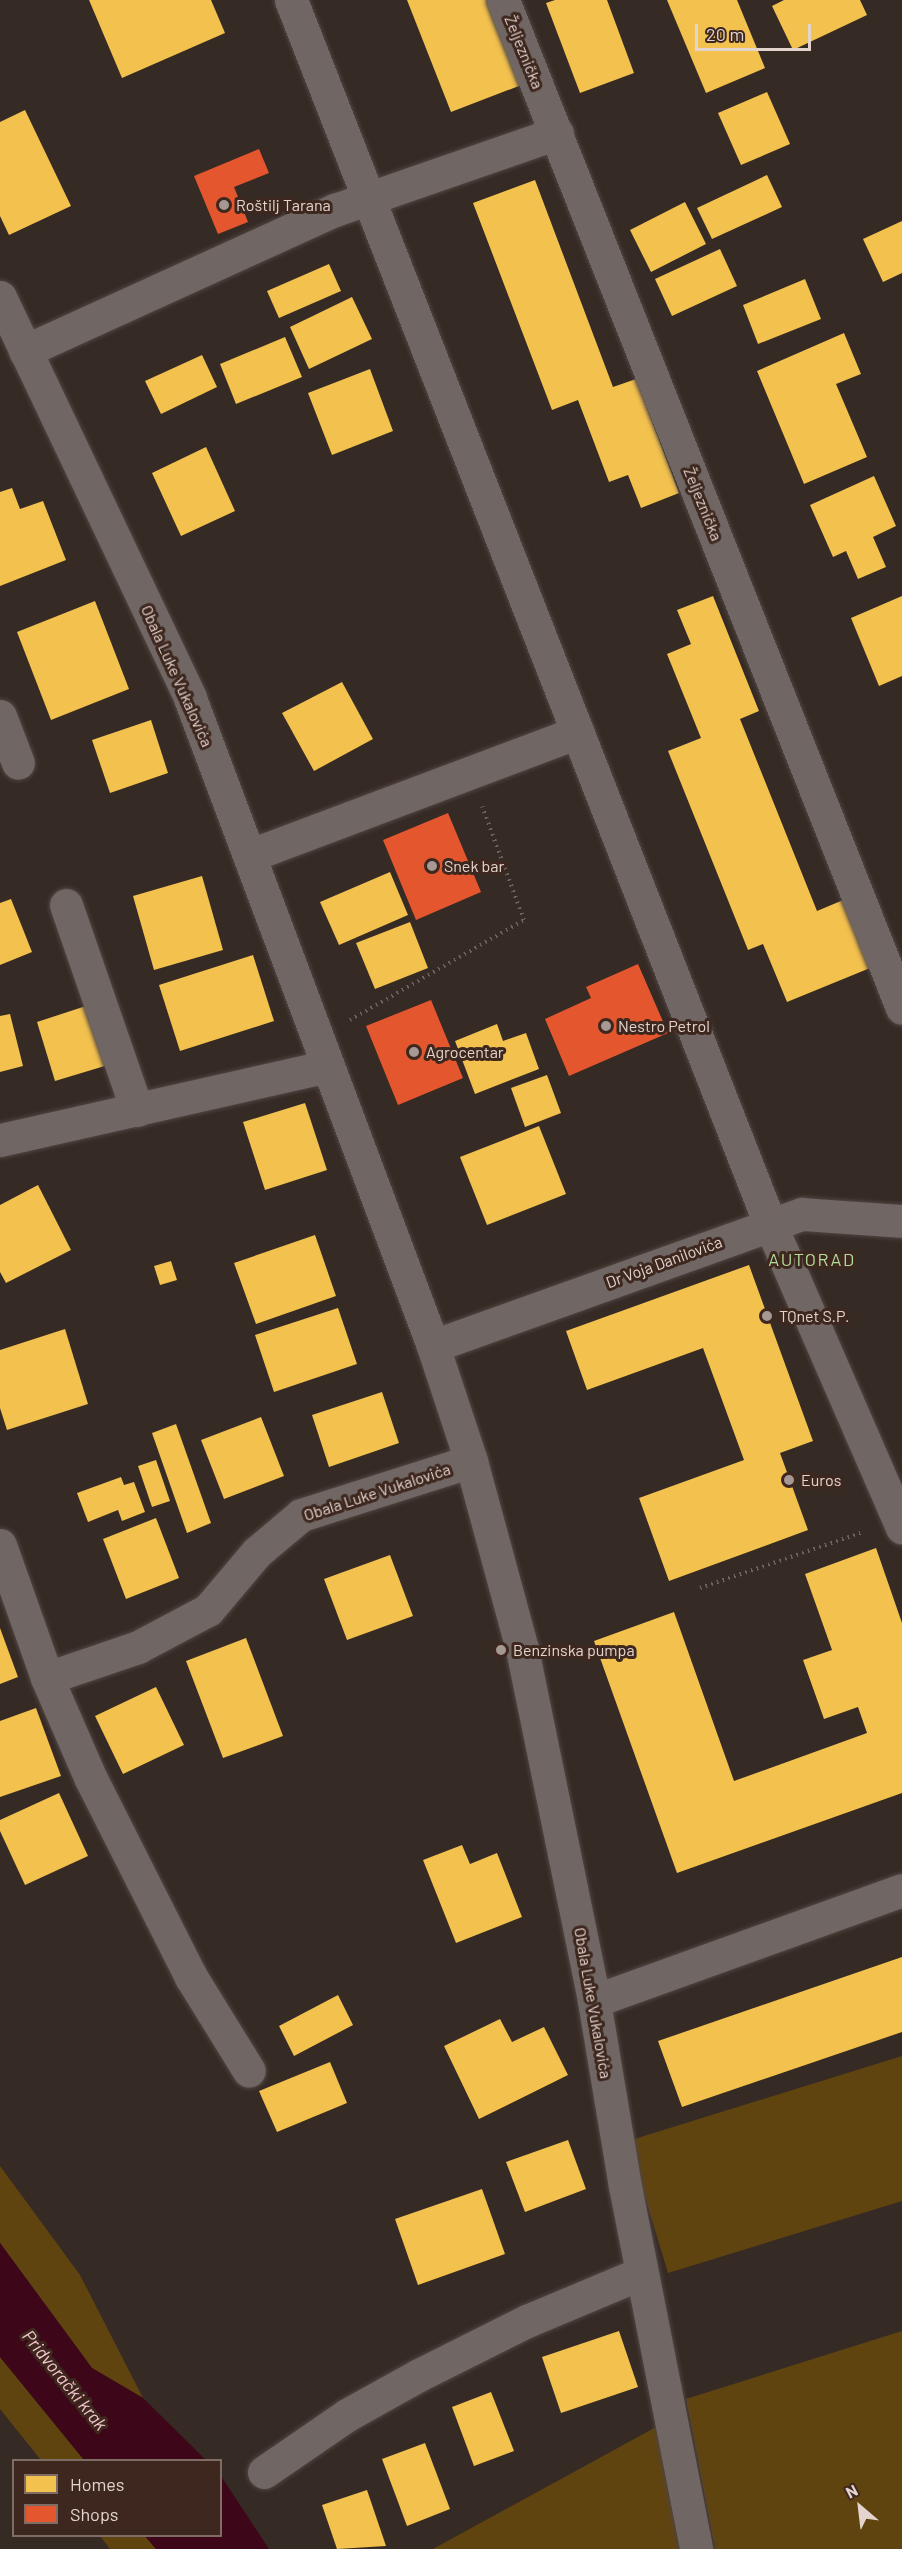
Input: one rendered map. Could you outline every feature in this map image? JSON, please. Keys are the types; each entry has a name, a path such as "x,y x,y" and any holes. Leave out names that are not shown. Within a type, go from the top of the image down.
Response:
{"street":[{"path":"291,0 887,1528"},
{"name":"Željeznička","path":"503,0 902,1008"},
{"path":"25,351 369,197 557,133"},
{"name":"Obala Luke Vukalovića","path":"0,297 190,698 251,855 433,1346 471,1461 522,1649 594,2001 641,2273 696,2549"},
{"path":"0,716 18,763"},
{"path":"251,855 578,732"},
{"path":"66,905 136,1110"},
{"path":"0,1140 136,1110 323,1052"},
{"name":"Dr Voja Danilovića","path":"433,1346 802,1214 902,1221"},
{"name":"Obala Luke Vukalovića","path":"47,1678 138,1647 208,1610 256,1552 301,1515 471,1461"},
{"path":"0,1545 47,1678 139,1879 249,2071"},
{"path":"594,2001 902,1890"},
{"path":"264,2472 347,2415 419,2375 527,2321 641,2273"}],"path":[{"path":"323,1052 524,920 481,804 490,797"},
{"path":"700,1588 887,1528"}],"shaded area":[{"path":"902,2056 902,2201 668,2273 628,2141"},
{"path":"0,2166 80,2275 143,2398 92,2368 0,2243"},
{"path":"902,2331 902,2549 715,2549 686,2399"},
{"path":"0,2357 83,2459 40,2459 0,2409"},
{"path":"656,2427 679,2549 433,2549"},
{"path":"101,2537 146,2537 156,2549 110,2549"}],"water":[{"name":"Pridvorački krak","path":"0,2243 92,2368 143,2398 205,2459 83,2459 0,2357"},
{"path":"222,2478 269,2549 156,2549 146,2537 222,2537"}],"building: Homes":[{"path":"89,0 211,0 225,33 122,78"},
{"path":"407,0 492,0 524,84 451,112"},
{"path":"555,0 607,0 634,73 580,93 546,3"},
{"path":"667,0 737,0 765,68 706,93"},
{"path":"784,0 860,0 867,15 793,50 772,6"},
{"path":"767,92 790,144 741,165 718,113"},
{"path":"25,110 71,206 9,235 0,216 0,122"},
{"path":"767,175 782,207 712,239 697,208"},
{"path":"535,180 613,387 636,379 679,493 641,508 628,475 609,482 578,400 552,410 473,203"},
{"path":"685,202 706,244 651,272 630,230"},
{"path":"902,221 902,273 883,282 863,239"},
{"path":"720,249 737,286 672,316 655,279"},
{"path":"329,264 341,291 279,318 267,291"},
{"path":"805,279 821,319 758,344 743,305"},
{"path":"352,297 372,339 309,369 290,327"},
{"path":"844,333 861,374 836,384 867,457 804,484 757,371"},
{"path":"285,337 302,377 236,404 220,364"},
{"path":"202,355 217,387 161,414 145,381"},
{"path":"370,369 393,431 332,455 308,393"},
{"path":"206,447 235,511 181,536 152,473"},
{"path":"874,476 896,526 873,537 886,567 858,579 846,551 833,557 810,505"},
{"path":"12,488 20,509 43,501 66,560 0,586 0,492"},
{"path":"713,596 759,711 740,719 817,911 848,898 875,966 787,1002 763,944 748,950 668,751 701,738 667,654 691,644 677,610"},
{"path":"902,596 902,676 879,686 851,618"},
{"path":"95,601 129,689 51,720 17,632"},
{"path":"342,682 373,739 314,771 282,713"},
{"path":"151,720 168,773 110,793 92,740"},
{"path":"390,872 408,915 339,945 320,902"},
{"path":"202,876 223,950 154,970 133,896"},
{"path":"11,899 32,952 0,965 0,903"},
{"path":"410,922 428,968 375,989 356,943"},
{"path":"253,955 274,1021 180,1051 159,985"},
{"path":"89,1005 108,1065 55,1081 37,1022"},
{"path":"10,1014 23,1066 0,1072 0,1016"},
{"path":"497,1024 503,1041 526,1033 539,1069 475,1094 455,1041"},
{"path":"547,1075 561,1113 525,1127 511,1088"},
{"path":"305,1103 327,1170 265,1190 243,1122"},
{"path":"539,1126 566,1194 487,1225 460,1157"},
{"path":"38,1185 71,1250 6,1283 0,1272 0,1205"},
{"path":"315,1235 336,1296 256,1324 234,1263"},
{"path":"171,1261 177,1280 160,1285 154,1266"},
{"path":"749,1265 813,1441 780,1453 808,1530 669,1581 639,1498 744,1460 703,1348 587,1390 566,1331"},
{"path":"338,1308 357,1364 274,1392 255,1335"},
{"path":"65,1329 88,1404 7,1430 0,1408 0,1350"},
{"path":"382,1392 399,1443 329,1467 312,1415"},
{"path":"261,1417 284,1476 224,1499 201,1440"},
{"path":"176,1424 211,1523 187,1533 152,1433"},
{"path":"156,1460 170,1501 152,1507 138,1466"},
{"path":"121,1477 124,1485 134,1482 145,1512 122,1521 118,1510 88,1522 77,1493"},
{"path":"156,1518 179,1578 126,1599 103,1539"},
{"path":"876,1548 902,1623 902,1793 677,1873 594,1641 674,1612 734,1781 867,1733 858,1707 824,1719 803,1660 832,1650 805,1574"},
{"path":"390,1555 413,1616 347,1640 324,1579"},
{"path":"0,1628 18,1677 0,1684"},
{"path":"246,1638 283,1736 223,1758 186,1661"},
{"path":"156,1687 184,1745 123,1774 95,1716"},
{"path":"36,1708 61,1776 0,1797 0,1721"},
{"path":"59,1793 88,1856 25,1885 0,1831 0,1820"},
{"path":"462,1845 470,1864 497,1853 522,1917 456,1943 423,1860"},
{"path":"902,1957 902,2032 682,2107 658,2041"},
{"path":"338,1995 353,2025 294,2056 279,2026"},
{"path":"500,2019 512,2042 544,2027 568,2075 479,2119 444,2046"},
{"path":"330,2062 347,2103 277,2132 259,2091"},
{"path":"568,2140 586,2189 525,2212 506,2162"},
{"path":"482,2189 505,2254 418,2285 395,2219"},
{"path":"619,2331 638,2387 561,2413 542,2357"},
{"path":"491,2392 514,2451 474,2466 452,2407"},
{"path":"425,2443 450,2509 407,2526 382,2459"},
{"path":"367,2490 386,2546 337,2549 322,2505"}],"building: Shops":[{"name":"Roštilj Tarana","path":"259,149 269,173 234,187 248,222 218,234 194,176"},
{"name":"Snek bar","path":"448,813 481,892 416,920 383,840"},
{"name":"Nestro Petrol","path":"638,964 668,1033 569,1076 545,1019 591,998 586,987"},
{"name":"Agrocentar","path":"431,1000 463,1078 398,1105 366,1026"}],"place":[{"name":"Roštilj Tarana","path":"224,205"},
{"name":"Snek bar","path":"432,866"},
{"name":"Nestro Petrol","path":"606,1026"},
{"name":"Agrocentar","path":"414,1052"},
{"name":"TQnet S.P.","path":"767,1316"},
{"name":"Euros","path":"789,1480"},
{"name":"Benzinska pumpa","path":"501,1650"}],"district":[{"name":"AUTORAD","path":"812,1259"}]}
